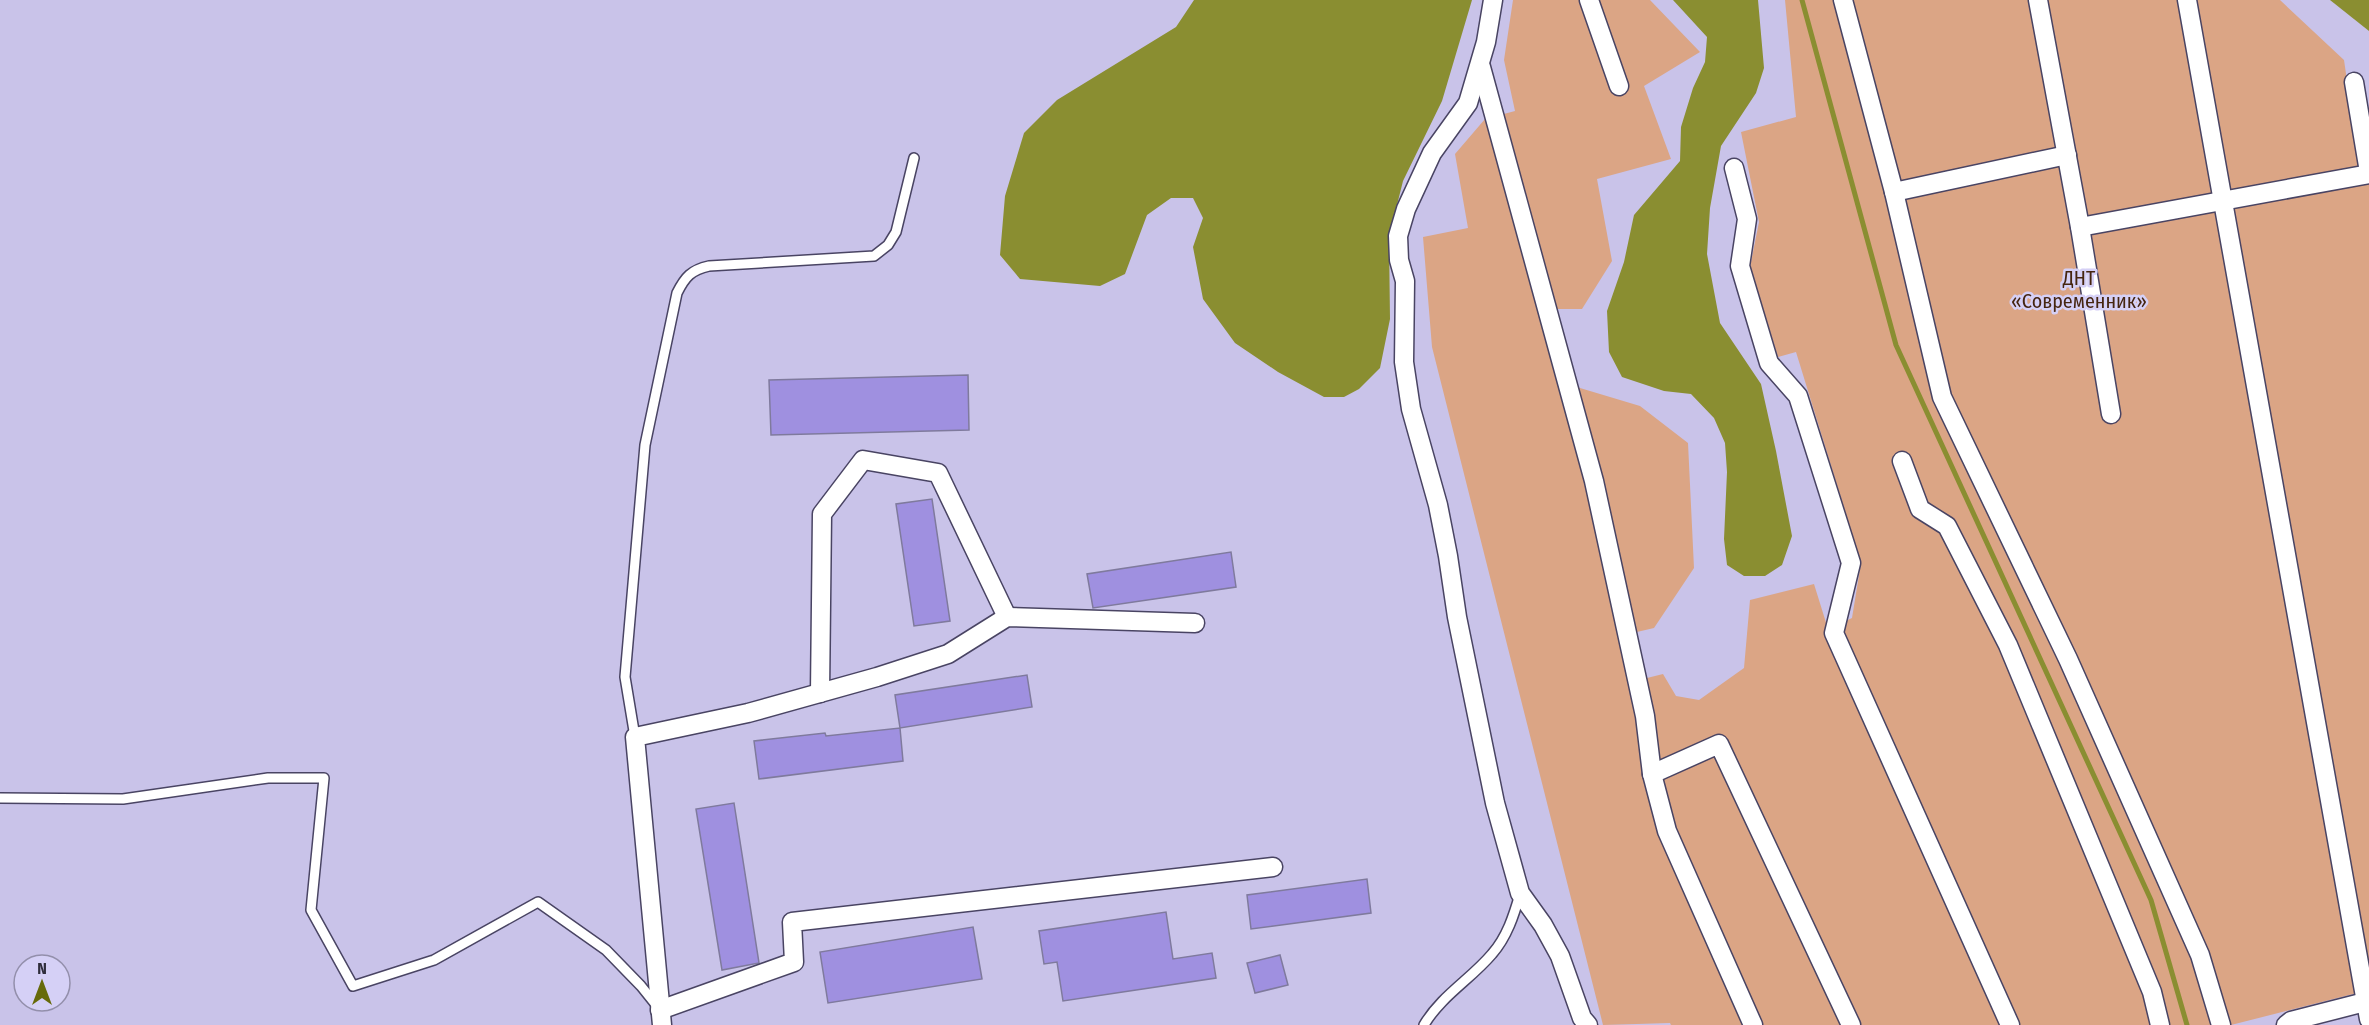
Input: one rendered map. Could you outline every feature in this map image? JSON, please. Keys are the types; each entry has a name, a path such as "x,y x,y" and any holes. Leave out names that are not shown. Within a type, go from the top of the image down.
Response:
{"street":[{"path":"1493,0 1486,42 1468,103 1432,153 1406,209 1398,236 1399,260 1405,281 1404,362 1411,410 1438,505 1457,617 1495,803 1520,893 1543,925 1560,956 1582,1018 1588,1025"},
{"path":"1589,0 1619,86"},
{"path":"1843,0 1894,192 1942,397 2068,659 2195,944 2220,1025"},
{"path":"2038,0 2080,227 2111,414"},
{"path":"2187,0 2368,1007 2291,1021 2286,1025"},
{"path":"1480,65 1594,481 1644,716 1653,774 1667,831 1753,1025"},
{"path":"2080,227 2369,173 2354,82"},
{"path":"1894,192 2067,155"},
{"path":"1734,168 1747,219 1740,266 1769,363 1798,396 1851,563 1834,633 2010,1025"},
{"path":"820,693 822,514 863,460 938,473 1007,617"},
{"path":"1902,461 1920,509 1947,526 2008,645 2152,992 2160,1025"},
{"path":"1195,623 1007,617 948,654 748,713 635,736 661,1017 794,962 792,922 1273,867"},
{"path":"1653,774 1719,744 1851,1025"}],"lane":[{"path":"635,736 625,677 645,445 677,293 685,277 695,269 709,266 874,256 888,245 896,232 914,158"},
{"path":"0,798 123,799 268,778 324,778 311,910 353,986 434,960 538,902 606,950 641,986 661,1017"},
{"path":"1424,1025 1431,1012 1493,953 1512,922 1520,893"}],"green space":[{"name":"ДНТ «Современник»","path":"1513,0 1650,0 1700,52 1644,86 1671,159 1597,179 1612,261 1582,309 1552,309 1570,385 1640,406 1688,443 1694,568 1654,628 1624,635 1631,682 1663,674 1676,696 1699,700 1744,668 1750,600 1814,584 1828,629 1852,618 1861,563 1796,352 1778,357 1750,267 1759,222 1741,132 1796,117 1785,0 2280,0 2344,60 2351,108 2369,109 2369,990 2231,1025 1671,1025 1670,1023 1603,1025 1432,347 1423,237 1468,228 1455,154 1485,119 1515,111 1504,60"}],"shaded area":[{"path":"1194,0 1472,0 1442,101 1403,181 1389,237 1390,319 1380,368 1359,389 1344,397 1324,397 1278,372 1235,343 1203,299 1193,247 1203,218 1193,198 1171,198 1147,215 1125,274 1100,286 1020,279 1000,255 1005,196 1024,133 1057,100 1176,27"},
{"path":"1673,0 1758,0 1764,68 1756,93 1721,146 1710,208 1707,254 1720,323 1761,384 1792,536 1782,565 1765,576 1744,576 1727,565 1724,539 1727,472 1725,443 1714,418 1691,394 1664,391 1622,377 1609,352 1607,311 1624,262 1634,215 1680,161 1681,127 1693,88 1705,62 1707,37"},
{"path":"2330,0 2369,0 2369,31"}],"building":[{"path":"968,375 969,430 771,435 769,380"},
{"path":"932,499 950,621 914,626 896,504"},
{"path":"1231,552 1236,587 1093,608 1087,574"},
{"path":"1027,675 1032,707 900,728 895,695"},
{"path":"900,728 903,761 759,779 754,741"},
{"path":"734,803 759,963 722,970 696,809"},
{"path":"1367,879 1371,913 1251,929 1247,895"},
{"path":"1166,912 1173,959 1212,953 1216,978 1063,1001 1057,962 1044,964 1039,931"},
{"path":"973,927 982,979 828,1003 820,952"},
{"path":"1280,955 1288,985 1255,993 1247,963"}],"waterway":[{"path":"1802,0 1896,345 2151,900 2187,1025"}]}
